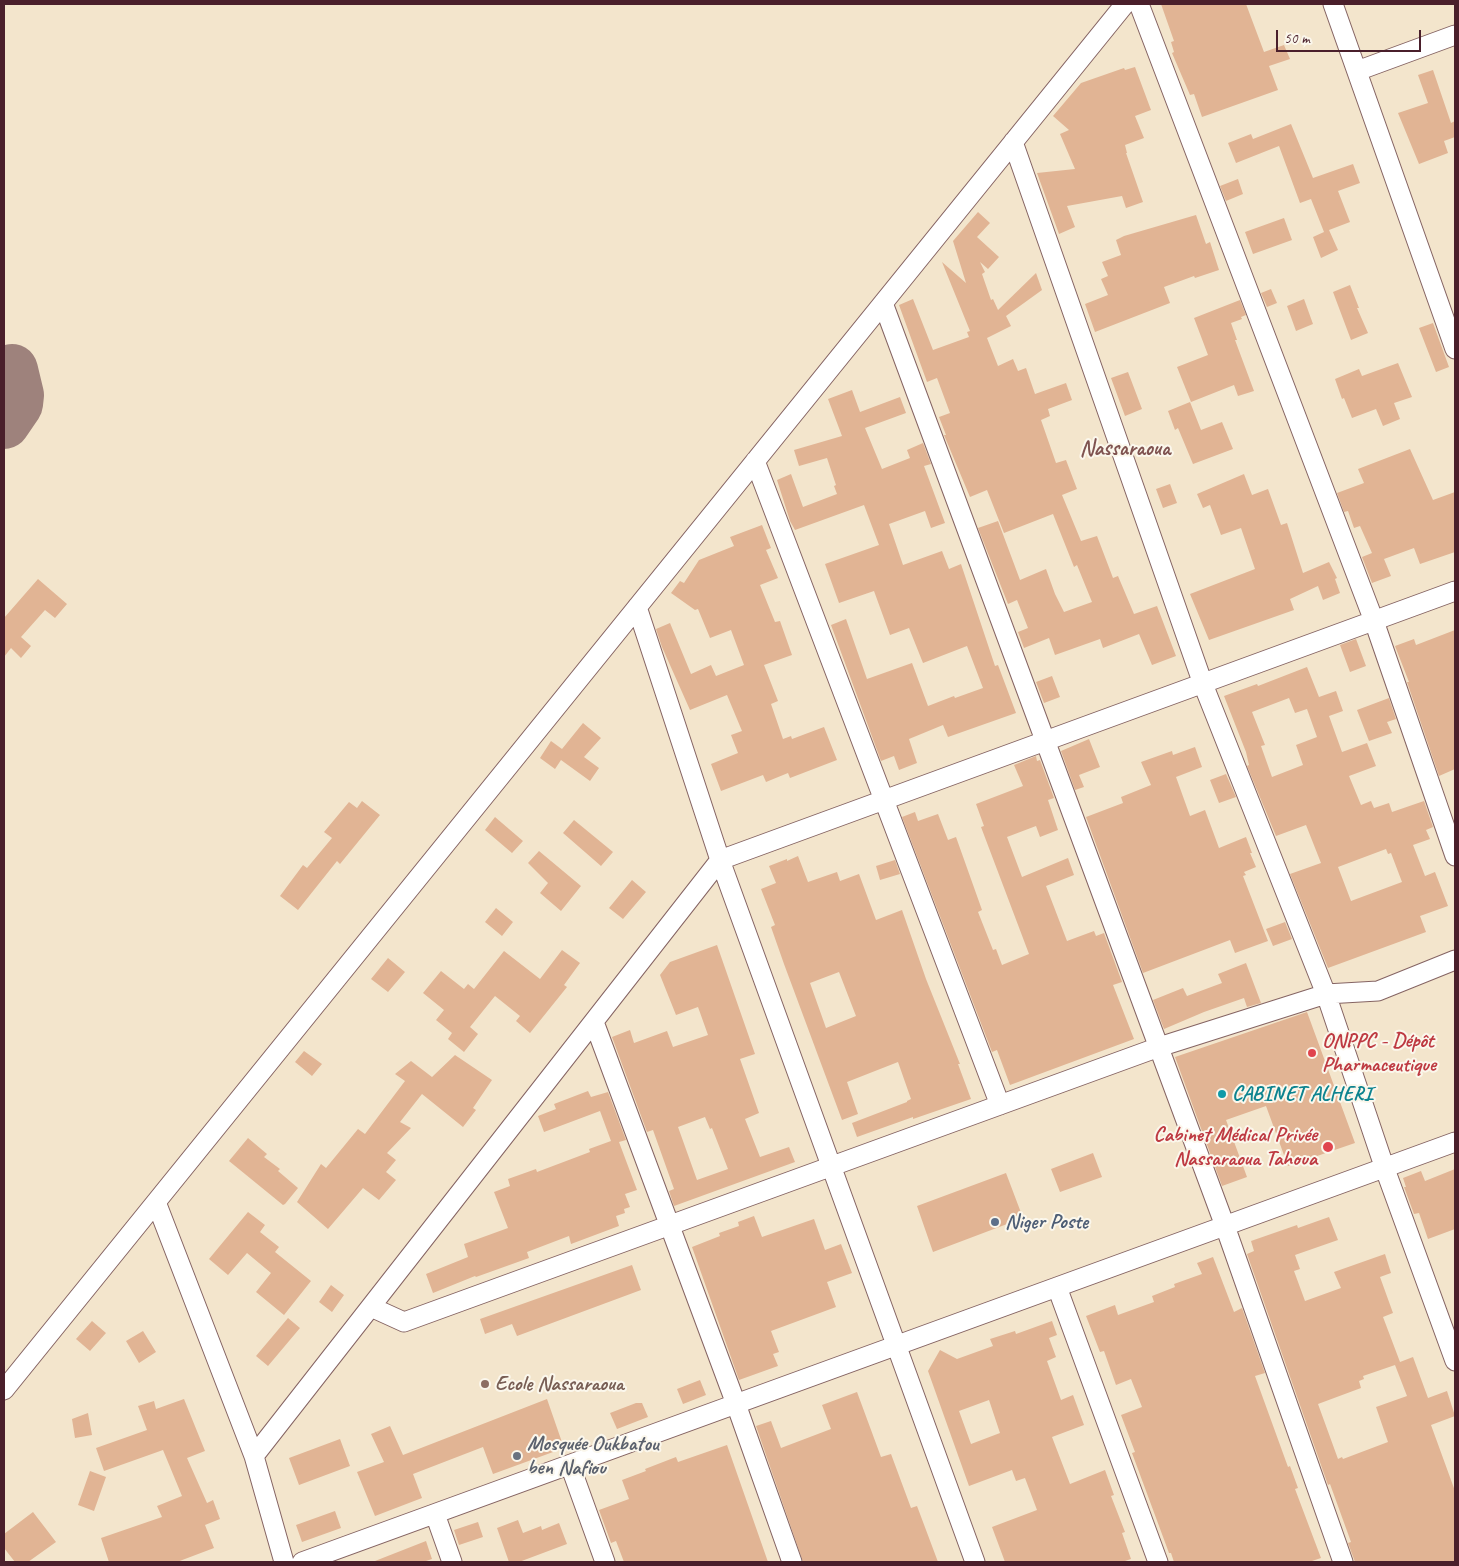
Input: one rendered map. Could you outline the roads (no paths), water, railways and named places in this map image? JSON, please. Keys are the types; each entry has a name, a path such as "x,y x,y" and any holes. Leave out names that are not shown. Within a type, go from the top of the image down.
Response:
{"street":[{"path":"4,1390 1125,4"},
{"path":"1139,4 1374,621 1455,856"},
{"path":"1333,4 1455,349"},
{"path":"1357,71 1455,35"},
{"path":"1013,142 1203,684 1326,994 1385,1169 1455,1361"},
{"path":"883,303 1225,1226 1343,1562"},
{"path":"755,461 1000,1105"},
{"path":"254,1456 720,860 1455,591"},
{"path":"637,607 720,860 975,1562"},
{"path":"371,1307 404,1322 1159,1047 1326,994 1378,990 1455,960"},
{"path":"594,1022 736,1404 792,1562"},
{"path":"302,1562 1455,1142"},
{"path":"156,1202 254,1456 284,1562"},
{"path":"1056,1287 1158,1562"},
{"path":"570,1465 606,1562"},
{"path":"434,1514 452,1562"}],"place":[{"name":"ONPPC - Dépôt Pharmaceutique","path":"1312,1053"},
{"name":"CABINET ALHERI","path":"1222,1094"},
{"name":"Cabinet Médical Privée Nassaraoua Tahoua","path":"1328,1147"},
{"name":"Niger Poste","path":"995,1222"},
{"name":"Ecole Nassaraoua","path":"485,1384"},
{"name":"Mosquée Oukbatou ben Nafiou","path":"517,1456"}],"district":[{"name":"Nassaraoua","path":"1125,449"}]}
